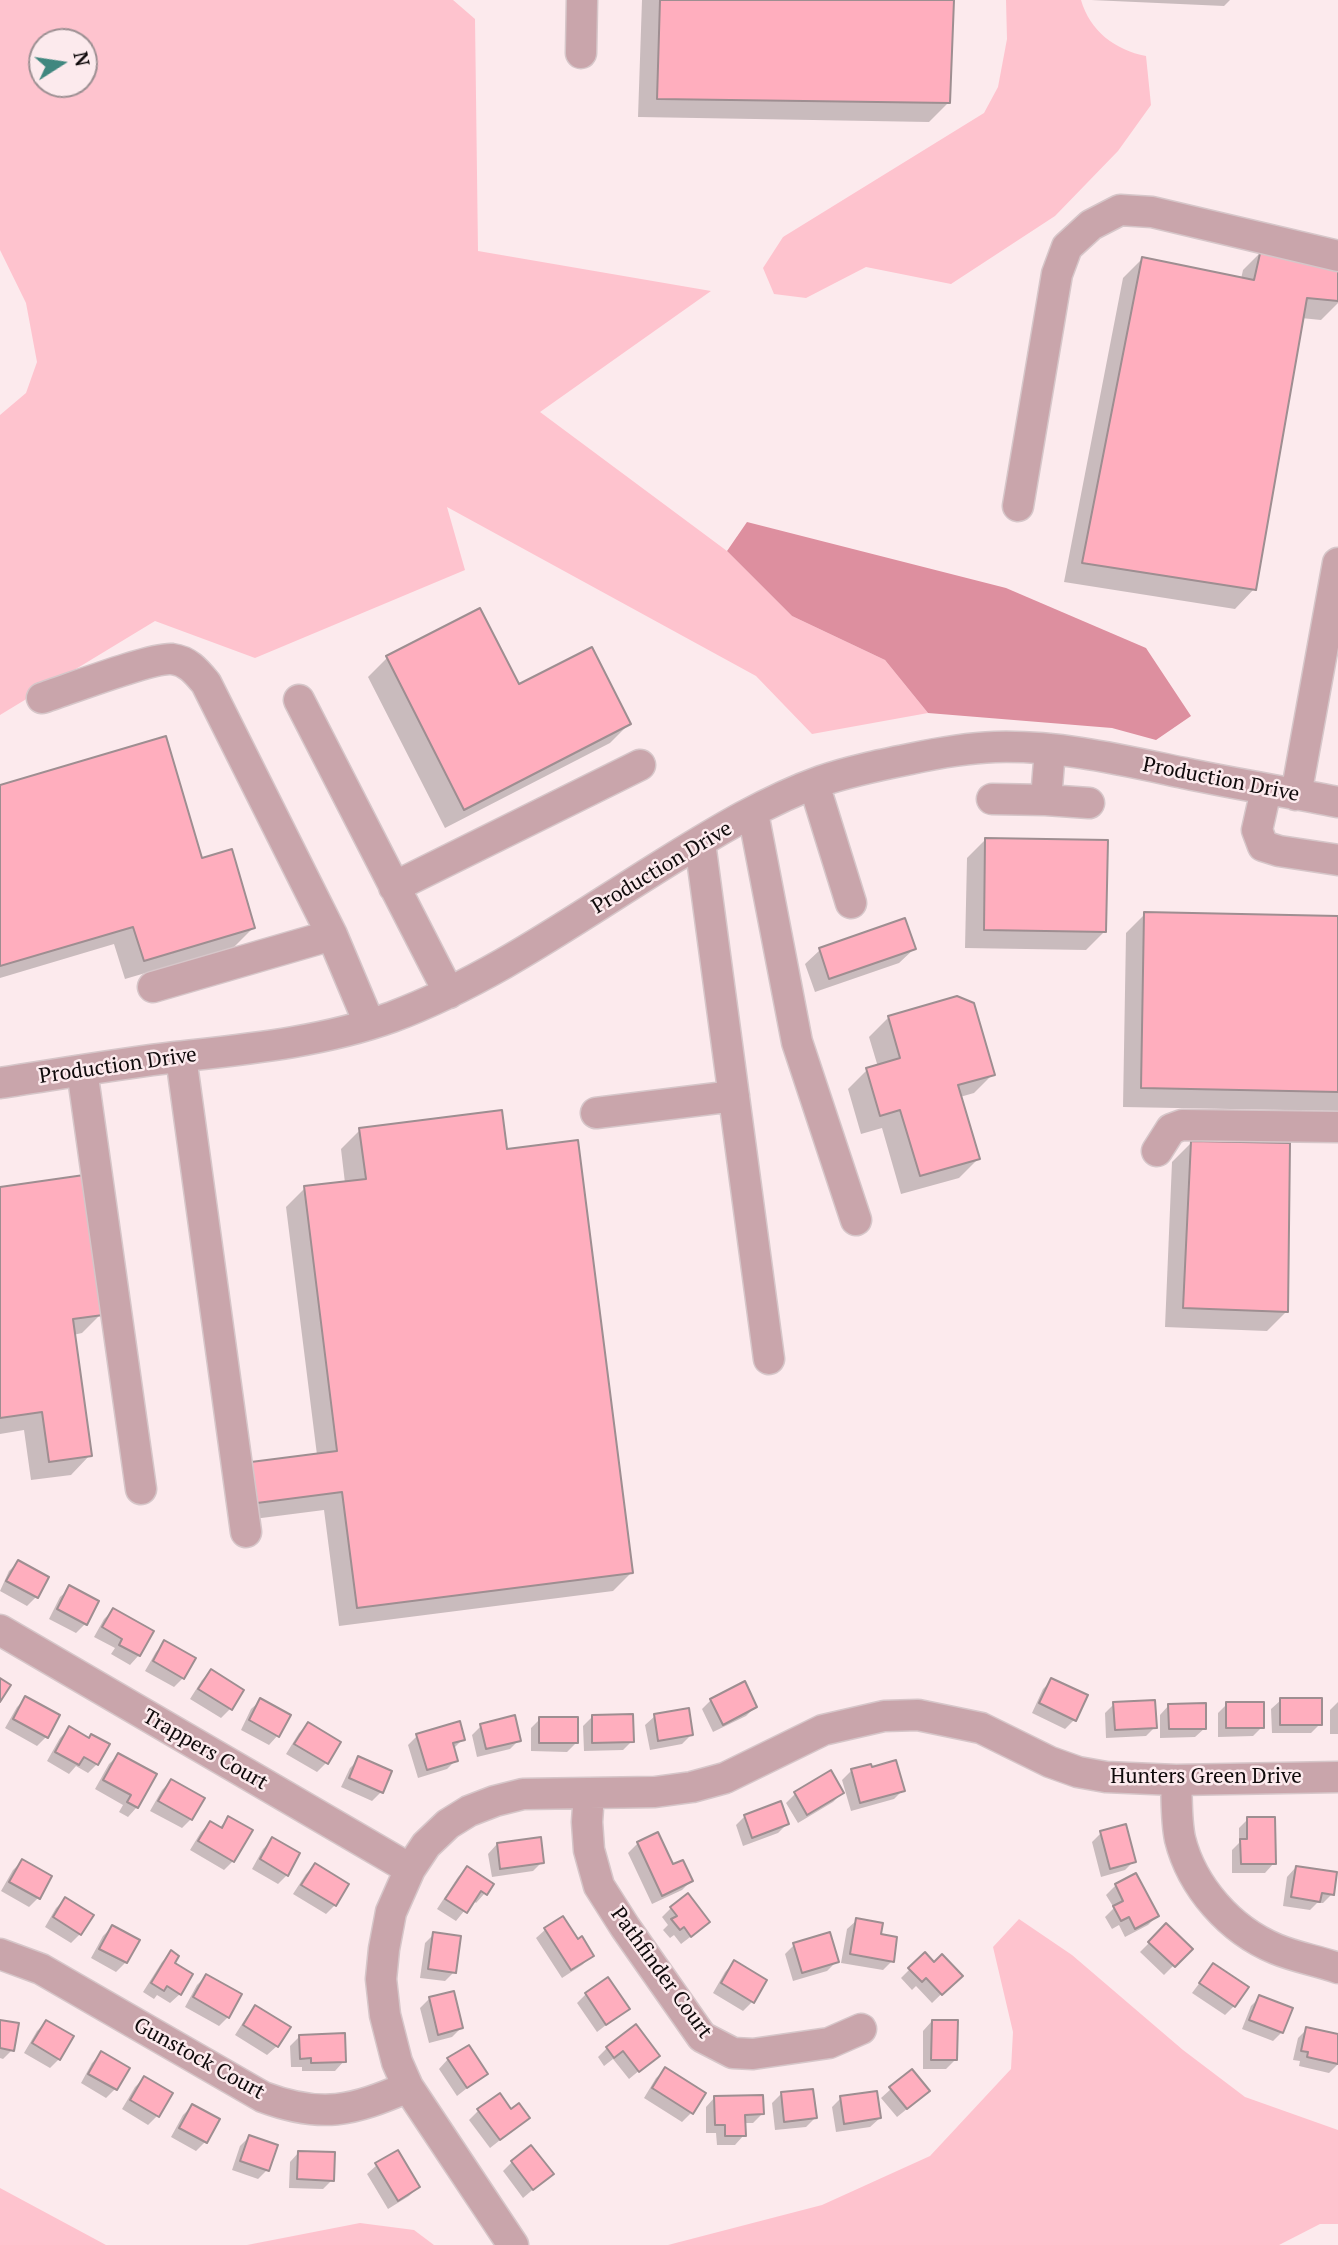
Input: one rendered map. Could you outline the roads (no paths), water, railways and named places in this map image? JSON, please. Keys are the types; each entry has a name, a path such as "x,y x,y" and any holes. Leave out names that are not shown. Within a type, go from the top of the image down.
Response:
{"street":[{"path":"581,53 582,0"},
{"path":"1018,506 1057,274 1067,247 1091,225 1120,210 1152,212 1338,256"},
{"path":"1296,795 1338,563"},
{"path":"42,698 170,658 190,664 206,683 332,935 369,1023"},
{"path":"299,699 449,993"},
{"name":"Production Drive","path":"0,1083 249,1049 333,1034 389,1018 449,993 555,934 671,859 780,798 859,769 953,750 995,747 1050,749 1082,752 1338,802"},
{"path":"1046,800 1050,749"},
{"path":"394,887 640,765"},
{"path":"814,784 851,903"},
{"path":"1266,790 1257,830 1263,846 1338,860"},
{"path":"992,799 1089,803"},
{"path":"753,813 797,1042 856,1220"},
{"path":"701,843 769,1359"},
{"path":"153,987 332,935"},
{"path":"181,1057 246,1532"},
{"path":"82,1070 141,1489"},
{"path":"596,1114 734,1096"},
{"path":"1157,1151 1171,1129 1182,1125 1338,1127"},
{"name":"Trappers Court","path":"0,1630 410,1869"},
{"name":"Hunters Green Drive","path":"513,2245 408,2087 397,2062 385,2015 381,1979 391,1912 410,1869 426,1845 448,1824 469,1811 523,1794 655,1792 692,1787 725,1777 823,1730 884,1716 918,1715 981,1728 1050,1762 1077,1772 1106,1777 1176,1780 1338,1777"},
{"path":"1176,1780 1180,1836 1187,1863 1202,1889 1220,1910 1252,1937 1276,1950 1338,1968"},
{"name":"Pathfinder Court","path":"589,1793 589,1850 599,1885 702,2037 733,2053 753,2054 829,2043 861,2029"},
{"name":"Gunstock Court","path":"0,1954 41,1969 263,2097 288,2106 312,2110 346,2110 408,2087"}]}
